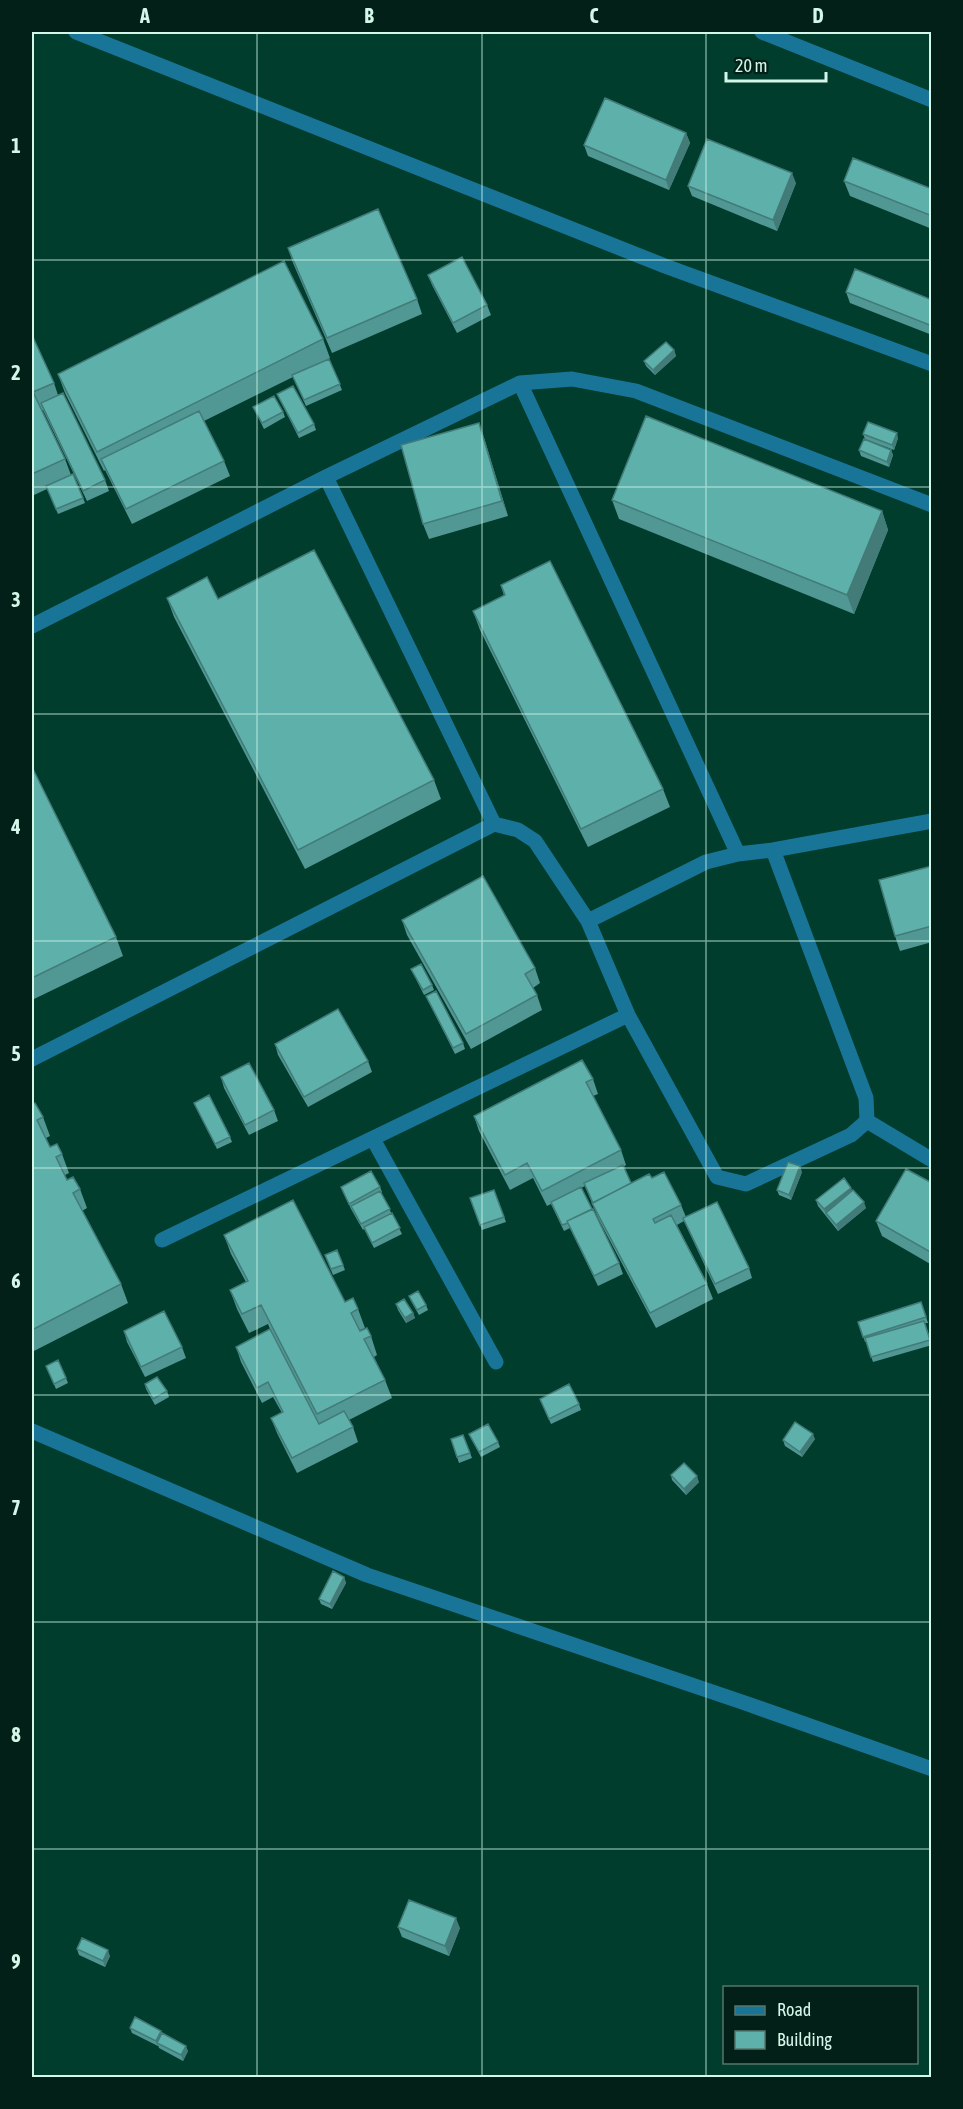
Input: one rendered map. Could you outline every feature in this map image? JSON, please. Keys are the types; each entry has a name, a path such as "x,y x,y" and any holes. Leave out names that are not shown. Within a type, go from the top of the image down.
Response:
{"street":[{"path":"76,32 654,261 932,364"},
{"path":"762,32 932,100"},
{"path":"32,624 520,383 572,379 636,391 932,505"},
{"path":"520,383 738,854"},
{"path":"326,477 494,824"},
{"path":"588,921 706,862 738,854 773,850 932,821"},
{"path":"32,1059 494,824 518,830 535,841 588,921 628,1015 717,1177 746,1184 851,1135 867,1121"},
{"path":"773,850 866,1098 867,1121"},
{"path":"162,1240 628,1015"},
{"path":"867,1121 932,1160"},
{"path":"373,1138 496,1362"},
{"path":"32,1431 367,1575 755,1706 932,1769"}],"building":[{"path":"605,98 686,133 666,180 584,145"},
{"path":"707,139 792,173 773,220 688,186"},
{"path":"853,158 932,189 932,216 844,181"},
{"path":"378,209 417,299 327,338 288,248"},
{"path":"462,257 487,305 453,323 428,275"},
{"path":"284,261 323,339 97,452 58,374"},
{"path":"855,269 932,300 932,326 846,292"},
{"path":"32,335 54,383 33,392 65,459 32,474"},
{"path":"666,342 674,350 653,370 644,361"},
{"path":"329,359 340,384 304,400 292,375"},
{"path":"293,386 314,424 298,433 277,394"},
{"path":"63,393 105,480 83,491 41,403"},
{"path":"274,396 283,412 262,423 253,407"},
{"path":"199,411 224,461 126,509 101,459"},
{"path":"646,416 882,511 847,595 612,500"},
{"path":"868,422 897,433 892,445 863,434"},
{"path":"479,423 502,501 423,524 401,445"},
{"path":"864,439 891,450 887,462 859,450"},
{"path":"73,474 83,498 56,509 46,486"},
{"path":"314,550 434,780 298,850 167,598 207,577 218,599"},
{"path":"550,561 663,789 581,829 473,611 505,595 501,585"},
{"path":"32,767 116,937 32,978"},
{"path":"932,866 932,926 895,936 879,880"},
{"path":"483,876 535,968 525,974 537,995 466,1034 402,920"},
{"path":"421,964 432,985 423,990 411,969"},
{"path":"436,991 463,1043 453,1048 426,996"},
{"path":"338,1009 368,1061 304,1097 275,1044"},
{"path":"582,1060 593,1079 586,1082 621,1150 542,1191 527,1163 505,1175 474,1116"},
{"path":"249,1063 274,1110 245,1125 221,1077"},
{"path":"209,1095 230,1137 215,1144 194,1103"},
{"path":"35,1103 43,1117 37,1120 50,1147 57,1144 62,1154 56,1157 67,1180 73,1177 80,1189 73,1193 121,1284 32,1330 32,1105"},
{"path":"788,1162 800,1166 789,1195 777,1190"},
{"path":"623,1165 631,1183 593,1203 584,1183"},
{"path":"906,1169 932,1183 932,1253 876,1221"},
{"path":"371,1171 380,1187 349,1204 341,1187"},
{"path":"664,1172 681,1205 653,1219 655,1223 671,1215 707,1284 650,1313 592,1203 649,1174 652,1178"},
{"path":"844,1178 851,1188 824,1209 816,1200"},
{"path":"581,1187 592,1209 562,1225 551,1202"},
{"path":"494,1190 504,1217 480,1225 470,1198"},
{"path":"853,1190 864,1202 836,1225 826,1213"},
{"path":"380,1191 390,1209 361,1224 351,1206"},
{"path":"293,1200 345,1302 353,1298 358,1309 351,1313 360,1331 367,1328 371,1336 364,1339 385,1380 317,1414 261,1305 242,1314 230,1290 248,1281 224,1235"},
{"path":"717,1202 749,1268 715,1284 683,1218"},
{"path":"593,1209 619,1263 594,1276 567,1221"},
{"path":"392,1213 400,1228 372,1243 364,1227"},
{"path":"337,1250 343,1265 331,1269 325,1255"},
{"path":"418,1291 426,1305 417,1310 409,1296"},
{"path":"404,1299 413,1313 405,1318 396,1304"},
{"path":"921,1302 926,1317 863,1337 858,1322"},
{"path":"164,1311 182,1347 141,1367 124,1331"},
{"path":"924,1321 930,1340 871,1357 865,1338"},
{"path":"270,1329 319,1424 344,1411 353,1427 292,1458 271,1418 283,1412 268,1382 257,1388 236,1347"},
{"path":"58,1360 66,1378 54,1384 46,1366"},
{"path":"157,1377 167,1391 153,1399 145,1384"},
{"path":"569,1384 579,1404 549,1419 540,1399"},
{"path":"795,1422 813,1434 800,1452 783,1440"},
{"path":"488,1424 498,1442 479,1452 469,1434"},
{"path":"463,1435 470,1453 457,1457 451,1439"},
{"path":"684,1463 697,1476 684,1489 671,1475"},
{"path":"333,1571 344,1577 330,1604 319,1599"},
{"path":"409,1900 456,1918 445,1946 398,1927"},
{"path":"82,1938 108,1950 103,1961 77,1949"},
{"path":"135,2017 161,2031 156,2041 130,2028"},
{"path":"162,2033 186,2046 181,2055 157,2043"}]}
